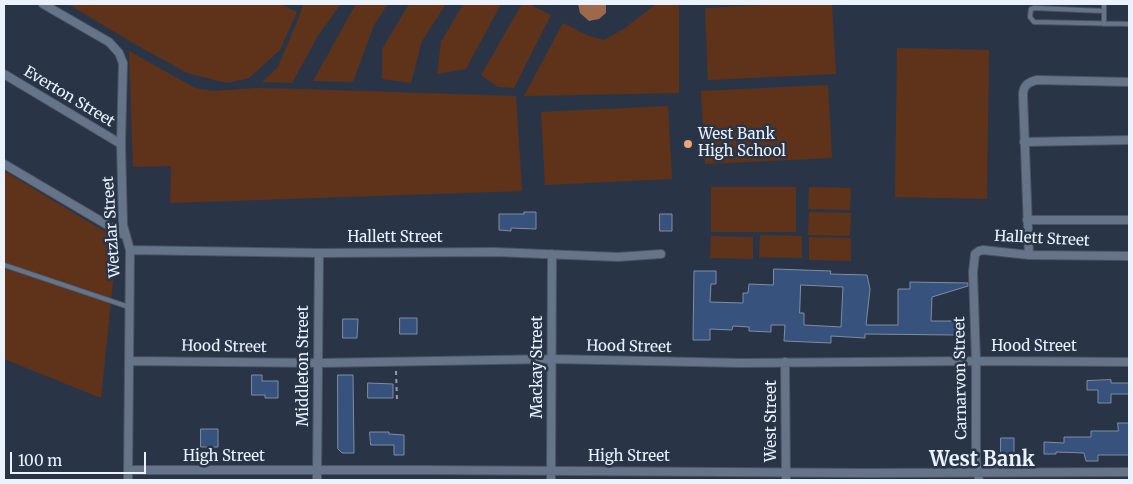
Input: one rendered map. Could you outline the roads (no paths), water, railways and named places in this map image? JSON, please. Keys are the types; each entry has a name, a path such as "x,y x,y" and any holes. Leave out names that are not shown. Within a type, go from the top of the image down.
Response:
{"street":[{"name":"Wetzlar Street","path":"43,4 115,47 120,53 123,63 121,144 123,225 130,250 128,480"},
{"name":"Everton Street","path":"4,74 121,144"},
{"path":"1029,255 1023,91 1029,82 1037,80 1129,82"},
{"path":"1024,142 1129,140"},
{"path":"4,164 126,236"},
{"path":"1027,220 1129,220"},
{"name":"Hallett Street","path":"130,250 496,252 618,257 661,254"},
{"name":"Hallett Street","path":"973,275 974,258 976,253 981,250 1029,255 1129,256"},
{"name":"Middleton Street","path":"317,480 318,252"},
{"name":"Mackay Street","path":"551,480 552,254"},
{"name":"Carnarvon Street","path":"973,275 978,477"},
{"name":"Hood Street","path":"129,360 319,363 552,359 785,362 976,360 1129,362"},
{"name":"West Street","path":"785,362 786,476"},
{"name":"High Street","path":"128,470 551,471 786,476 978,477 1067,476 1129,472"}],"lane":[{"path":"1104,4 1104,24"},
{"path":"1104,11 1034,8 1031,9 1030,17 1034,22 1129,24"},
{"path":"4,265 129,307"}],"place":[{"name":"West Bank High School","path":"688,144"}],"district":[{"name":"West Bank","path":"982,460"}]}
